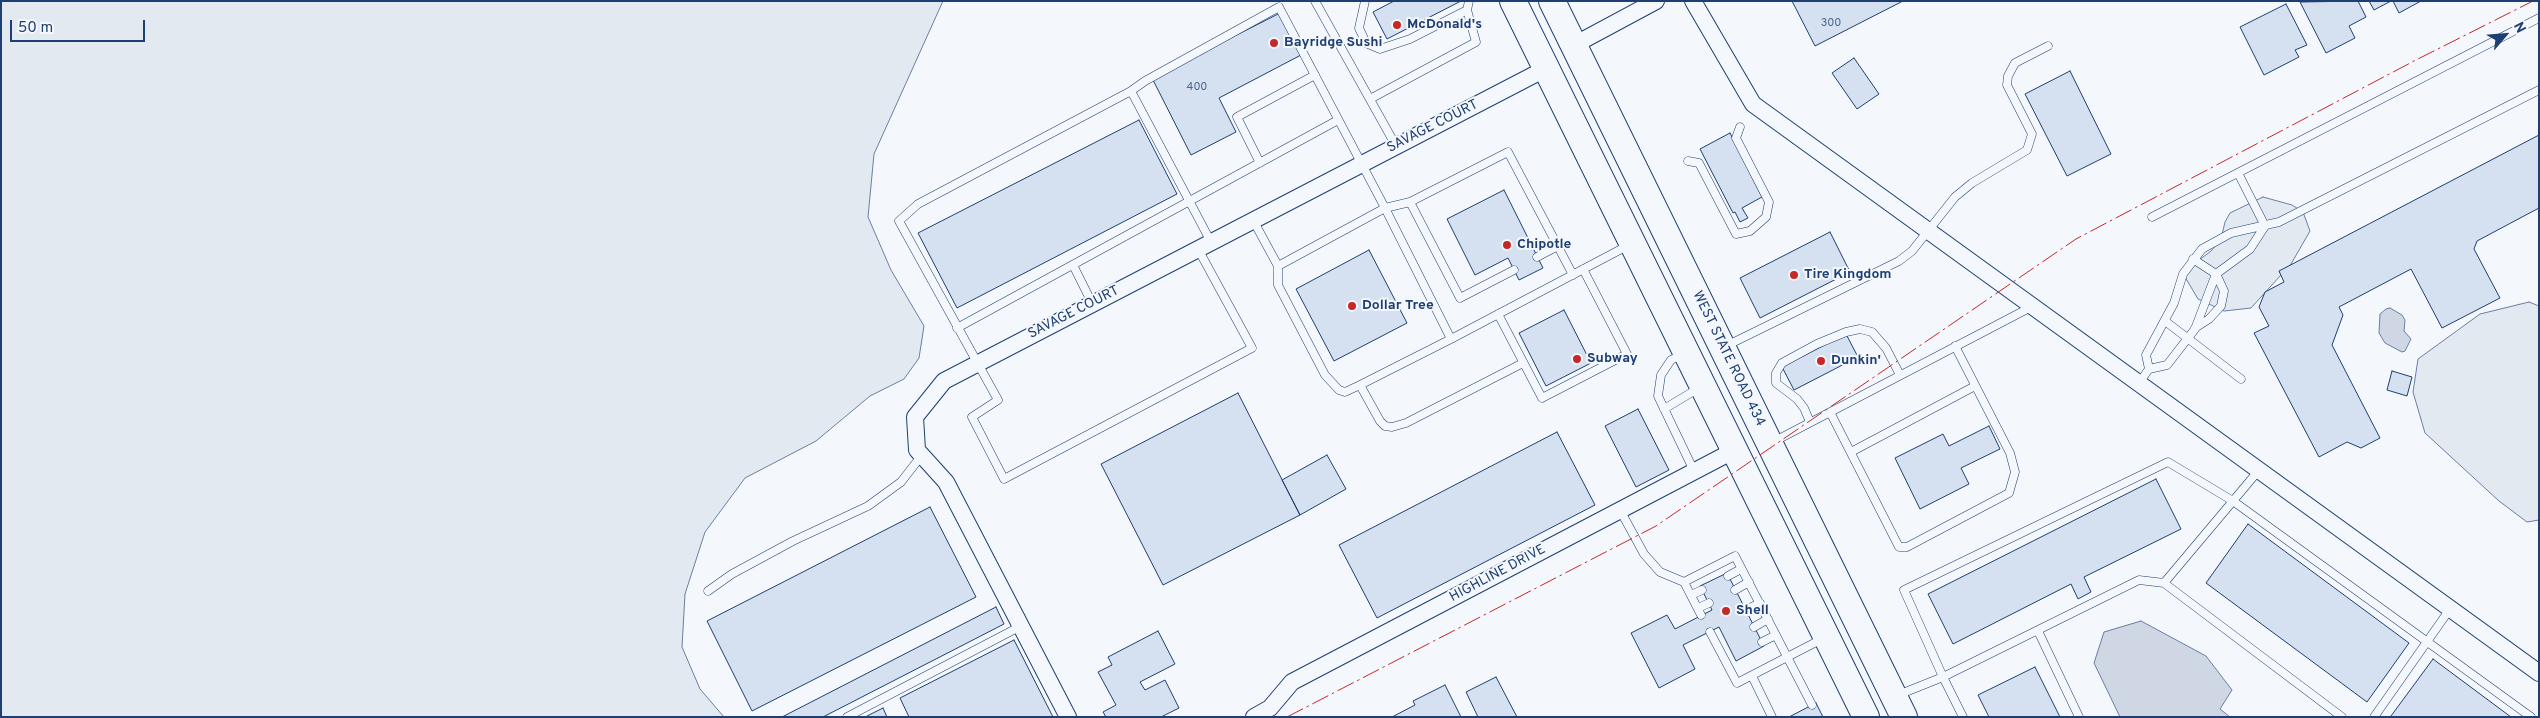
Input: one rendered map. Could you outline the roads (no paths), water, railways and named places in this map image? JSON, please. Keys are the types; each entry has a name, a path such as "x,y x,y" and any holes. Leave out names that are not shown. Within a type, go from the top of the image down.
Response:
{"main road":[{"name":"WEST STATE ROAD 434","path":"1552,1 1899,707"},
{"path":"1518,9 1548,37 1563,44 1574,45"},
{"path":"1518,9 1866,717"},
{"path":"1547,68 1569,74 1598,93"}],"street":[{"path":"1574,45 1656,1"},
{"path":"1693,1 1754,104 2539,673"},
{"name":"SAVAGE COURT","path":"1068,717 946,482 917,450 915,418 944,380 1547,68"},
{"name":"HIGHLINE DRIVE","path":"1268,712 1292,682 1735,450"},
{"path":"1254,717 1268,712"}],"lane":[{"path":"1315,1 1396,146"},
{"path":"1365,1 1359,28 1366,43 1380,49 1410,39 1467,10"},
{"path":"1370,99 1476,42 1467,10 1469,1"},
{"path":"1130,91 1189,201 1204,245 1252,348 1004,479 972,416 998,400 899,221 918,204 1130,91 1279,7 1360,164 1385,208 1451,339"},
{"path":"2152,217 2539,18"},
{"path":"1723,348 1899,261 1912,251 1963,190 2026,150 2032,134 2007,84 2008,76 2015,63 2048,46"},
{"path":"1260,162 1237,117 1315,76"},
{"path":"2149,369 2146,355 2166,321 2183,274 2202,249 2231,233 2279,222 2539,90"},
{"path":"957,328 1338,120"},
{"path":"1688,161 1699,163 1736,234 1750,231 1766,217 1769,202 1736,138 1740,127"},
{"path":"1278,266 1385,208 1410,202 1508,152 1573,274"},
{"path":"2238,173 2265,226"},
{"path":"1410,202 1460,298 1514,270"},
{"path":"1253,220 1278,266 1278,285 1325,374 1339,390 1345,392 1451,339 1633,243"},
{"path":"2139,383 2149,369 2167,365 2195,328 2216,274 2250,249 2265,226"},
{"path":"1537,257 1558,246"},
{"path":"2193,259 2216,274 2224,291 2220,306 2209,319 2195,328"},
{"path":"1073,265 1092,304"},
{"path":"1498,314 1542,398 1627,354 1583,269"},
{"path":"1770,443 2032,306"},
{"path":"2166,321 2241,379"},
{"path":"1810,422 1801,403 1776,383 1776,373 1782,363 1817,344 1846,332 1860,329 1872,332 1886,348 1900,375"},
{"path":"1830,412 1899,547 1907,547 2009,493 2015,472 2010,453 1955,346"},
{"path":"1686,352 1671,360 1660,375 1658,396 1694,471"},
{"path":"1360,385 1380,421 1392,428 1406,423 1523,363"},
{"path":"1664,409 1703,386"},
{"path":"1851,452 1976,386"},
{"path":"708,591 732,574 794,541 868,506 901,482 922,455"},
{"path":"1963,717 1904,590 2168,462 2233,501 2531,717"},
{"path":"2164,583 2259,470"},
{"path":"1620,510 1644,554 1660,572 1684,582 1700,612 1709,603"},
{"path":"1684,582 1735,556 1812,706"},
{"path":"1728,576 1741,569"},
{"path":"1899,707 1943,677 2139,580 2164,583 2342,717"},
{"path":"1735,590 1749,582"},
{"path":"1691,595 1702,590"},
{"path":"1745,610 1760,603"},
{"path":"2374,717 2450,609"},
{"path":"1754,627 1768,619"},
{"path":"847,717 1021,626"},
{"path":"2038,631 2079,717"},
{"path":"1710,632 1737,684 1826,637"},
{"path":"1762,642 1776,635"},
{"path":"1717,646 1726,641"},
{"path":"1725,661 1734,656"},
{"path":"1752,676 1772,717"}],"place":[{"name":"McDonald's","path":"1397,25"},
{"name":"Bayridge Sushi","path":"1274,43"},
{"name":"Chipotle","path":"1507,245"},
{"name":"Tire Kingdom","path":"1794,275"},
{"name":"Dollar Tree","path":"1352,306"},
{"name":"Subway","path":"1577,359"},
{"name":"Dunkin'","path":"1821,361"},
{"name":"Shell","path":"1726,611"}]}
